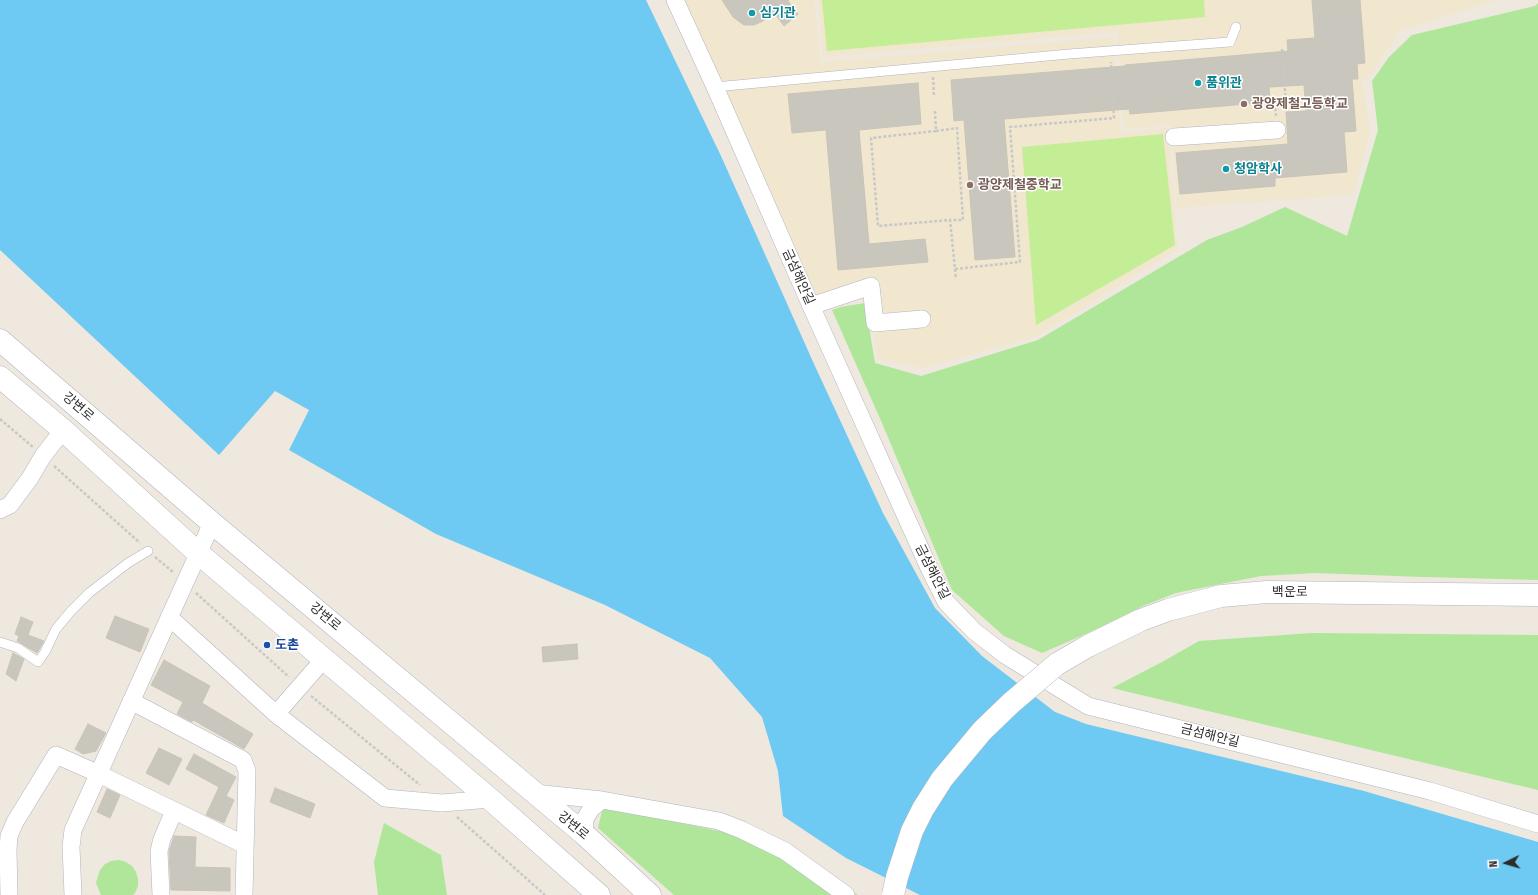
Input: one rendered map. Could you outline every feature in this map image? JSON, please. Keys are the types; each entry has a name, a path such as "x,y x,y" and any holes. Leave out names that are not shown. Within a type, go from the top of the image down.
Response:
{"main road":[{"name":"강변로","path":"0,340 212,523 584,834 650,895"},
{"path":"0,377 63,430 198,553 490,799 599,895"},
{"name":"백운로","path":"893,895 897,877 912,831 923,809 942,779 982,731 1010,703 1057,664 1088,646 1141,620 1168,610 1221,596 1267,592 1538,595"}],"street":[{"name":"금섬해안길","path":"674,0 715,87 811,306 930,570 946,602 974,631 1005,655 1088,706 1430,791 1538,824"},
{"path":"1174,137 1277,130"},
{"path":"811,306 871,286 875,323 922,318"},
{"path":"0,510 10,505 30,478 43,456 63,430"},
{"path":"73,895 71,847 73,830 212,523"},
{"path":"169,617 276,714 385,798 442,803 490,799"},
{"path":"276,714 324,659"},
{"path":"131,701 243,760 247,771 244,895"},
{"path":"9,895 9,836 15,822 56,755 99,774 245,845"},
{"path":"534,793 602,800 719,821 742,830 785,851 846,895"},
{"path":"584,834 585,819 590,809 602,800"},
{"path":"161,895 159,851 162,838 174,811"}],"lane":[{"path":"715,87 1110,51 1230,42 1236,27"},
{"path":"0,642 18,648 38,662 45,652 56,629 71,611 89,593 128,563 148,551"}],"path":[{"path":"1281,172 1275,106 1286,105 1282,49"},
{"path":"955,269 1020,262 1010,127 1114,118 1110,51"},
{"path":"933,67 934,97"},
{"path":"935,111 936,131"},
{"path":"957,128 964,220 950,220 878,226 871,138 957,128"},
{"path":"950,220 956,278"},
{"path":"0,419 299,686 442,803 545,895"}],"shaded area":[{"name":"광양제철중학교","path":"683,0 814,0 821,62 1113,37 1121,133 1168,128 1178,249 1037,336 924,368 878,359 868,298 821,305 735,110"},
{"name":"광양제철고등학교","path":"818,0 1496,0 1400,31 1373,72 1362,82 1370,132 1353,195 1177,208 1171,125 1124,129 1117,32 823,57"}],"green space":[{"path":"822,0 1204,0 1205,17 827,51"},
{"path":"1538,3 1538,580 1316,573 1261,576 1176,593 1143,606 1097,629 1042,653 1004,636 952,590 882,423 832,310 865,303 875,363 921,376 1038,340 1207,240 1242,227 1285,207 1347,236 1378,130 1372,81 1389,57 1412,35 1535,6"},
{"path":"1163,134 1175,245 1036,325 1022,147"},
{"path":"1312,633 1538,635 1538,790 1112,688 1199,641"},
{"path":"603,807 734,834 790,859 858,895 674,895 598,828"},
{"path":"384,823 441,855 447,895 378,895 374,862"},
{"path":"119,860 132,866 136,872 138,886 135,893 133,895 101,895 96,883 100,870 105,864 111,861"}],"water":[{"path":"0,0 646,0 721,156 814,364 883,513 935,608 982,656 1055,712 1086,724 1364,791 1538,842 1538,895 920,895 846,858 783,816 778,771 762,717 710,658 605,605 436,534 289,450 309,410 275,391 219,455 0,250"}],"building":[{"name":"심기관","path":"722,0 789,0 788,1 798,14 784,26 774,12 763,21 754,25 744,25 733,17"},
{"path":"1312,0 1360,0 1365,63 1357,64 1358,79 1352,79 1356,131 1344,132 1347,172 1275,178 1275,186 1180,194 1176,153 1288,144 1286,112 1306,111 1304,85 1269,87 1270,102 1130,114 1129,109 1004,119 1015,257 975,260 964,120 954,121 951,80 1288,51 1287,40 1315,38"},
{"path":"918,83 921,124 859,130 869,244 925,239 928,262 838,270 826,130 792,133 788,94"},
{"path":"115,616 149,629 140,652 106,638"},
{"path":"21,617 33,622 28,635 44,641 37,653 17,641 19,636 15,634"},
{"path":"577,644 578,659 543,662 542,647"},
{"path":"13,653 24,659 16,681 6,674"},
{"path":"164,660 210,686 202,703 253,734 244,749 193,720 192,722 177,714 183,702 151,685"},
{"path":"88,724 106,733 96,751 83,754 75,749"},
{"path":"159,748 182,759 169,785 146,773"},
{"path":"194,754 236,777 226,796 234,800 224,823 206,815 219,787 186,769"},
{"path":"275,788 315,804 310,818 270,802"},
{"path":"107,789 120,795 110,818 97,812"},
{"path":"174,836 196,837 195,867 230,868 230,891 171,890 169,852"}],"place":[{"name":"심기관","path":"752,13"},
{"name":"품위관","path":"1198,83"},
{"name":"광양제철고등학교","path":"1244,104"},
{"name":"청암학사","path":"1226,169"},
{"name":"광양제철중학교","path":"970,185"},
{"name":"도촌","path":"267,645"}]}
